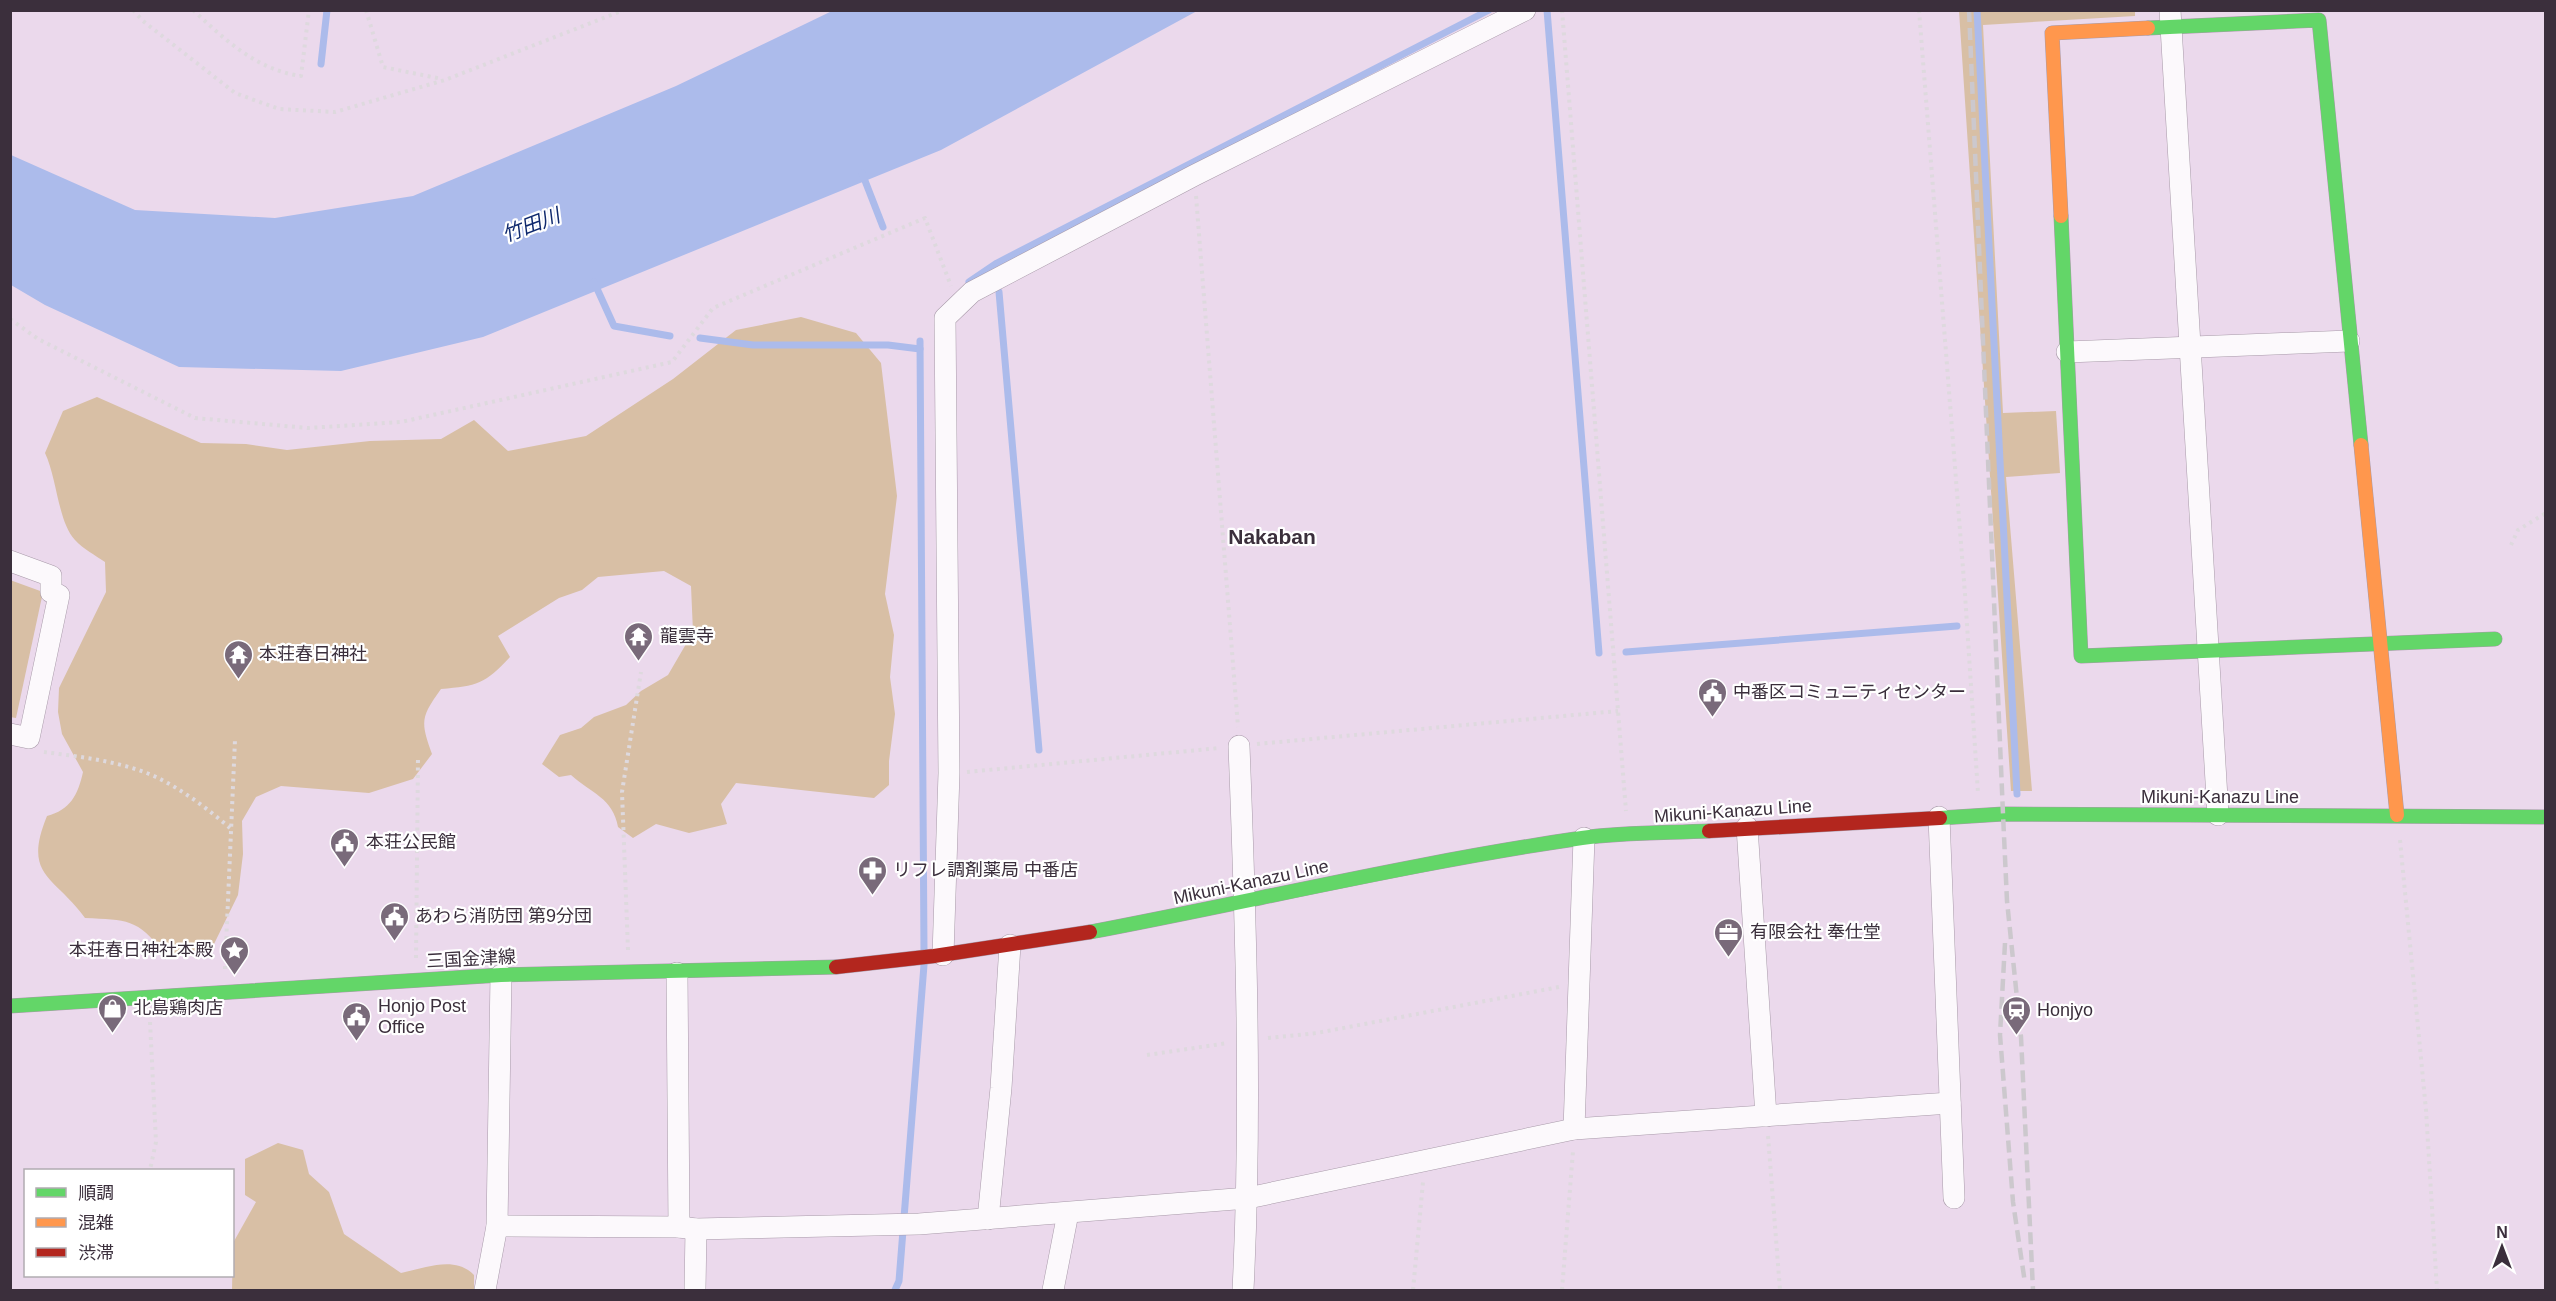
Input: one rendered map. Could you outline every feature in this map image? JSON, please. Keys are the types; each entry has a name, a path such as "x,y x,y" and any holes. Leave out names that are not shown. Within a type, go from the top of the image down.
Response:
{"main road":[{"path":"2397,814 2382,643 2349,341 2319,20 2171,18 2052,33 2081,656 2207,653 2382,643 2495,639"},
{"name":"Mikuni-Kanazu Line","path":"938,956 1245,903 1390,871 1584,838 1979,815 2397,814 2546,817"},
{"name":"三国金津線","path":"10,1006 501,975 676,973 844,966 938,956"}],"street":[{"path":"938,956 949,773 945,318 972,291 1195,175 1525,10"},
{"path":"2171,18 2218,815"},
{"path":"2067,352 2349,341"},
{"path":"10,561 51,576 51,592 59,596 20,736"},
{"path":"1239,746 1248,1040 1248,1198 1243,1290"},
{"path":"1939,817 1954,1198"},
{"path":"1747,827 1766,1116"},
{"path":"1574,1130 1584,838"},
{"path":"988,1219 1001,1088 1010,945"},
{"path":"676,973 687,1228 694,1290"},
{"path":"485,1290 497,1226 501,975"},
{"path":"497,1226 687,1228 927,1223 1248,1198 1574,1130 1950,1103"},
{"path":"1053,1290 1068,1213"}],"path":[{"path":"133,10 143,21 235,93 279,109 335,112 445,80 624,10"},
{"path":"193,10 248,56 279,73 301,76 309,10"},
{"path":"366,10 383,67 445,80"},
{"path":"1562,10 1628,836"},
{"path":"1919,10 1965,594 1979,815"},
{"path":"1195,175 1239,746"},
{"path":"10,319 38,339 195,418 308,428 401,422 672,362 713,308 925,218 952,288 945,318"},
{"path":"2511,545 2518,530 2546,513"},
{"path":"629,972 622,792 640,672"},
{"path":"949,773 1618,711"},
{"path":"20,736 35,751 112,763 160,779 203,806 231,829"},
{"path":"224,994 235,740"},
{"path":"416,980 418,758"},
{"path":"2397,814 2426,1110 2437,1290"},
{"path":"1147,1055 1248,1040 1317,1033 1515,994 1580,984"},
{"path":"149,997 156,1142 150,1169"},
{"path":"1766,1116 1780,1290"},
{"path":"1562,1290 1574,1130"},
{"path":"1413,1290 1425,1161"}],"shaded area":[{"path":"1959,11 2135,11 2135,16 1983,25 2003,413 2056,411 2060,473 2006,477 2032,791 2011,791"},
{"path":"801,317 856,333 881,363 897,496 885,594 894,635 890,677 895,714 889,761 889,785 874,798 736,783 721,804 727,824 689,833 656,824 633,838 618,827 611,809 600,797 571,775 559,777 542,764 560,735 581,728 594,717 626,705 641,691 668,675 693,632 691,586 664,571 598,577 582,590 559,598 498,636 510,657 487,678 472,685 441,689 429,706 424,720 432,754 413,779 369,793 281,786 256,797 242,821 243,854 238,895 214,944 204,952 182,956 164,953 146,933 130,923 111,919 85,918 45,874 38,852 40,836 47,816 62,810 72,800 83,772 62,734 58,712 59,688 106,592 105,562 82,546 69,532 45,453 63,411 97,397 201,443 246,444 287,450 370,441 441,439 474,420 508,451 586,436 673,379 736,330"},
{"path":"10,580 43,592 16,718 10,717"},
{"path":"278,1143 303,1150 309,1174 329,1192 344,1234 401,1273 449,1264 466,1269 474,1275 474,1290 232,1290 234,1241 256,1202 245,1195 245,1159"}],"water":[{"name":"竹田川","path":"832,11 1197,11 941,150 483,337 341,371 179,367 45,305 11,285 11,155 135,210 275,218 413,196 676,86"}],"waterway":[{"path":"321,64 327,10"},
{"path":"969,282 997,263 1489,10"},
{"path":"1547,10 1599,653"},
{"path":"1977,10 2017,794"},
{"path":"862,173 883,227"},
{"path":"594,282 614,326 670,336"},
{"path":"999,292 1039,750"},
{"path":"700,338 753,345 888,345 920,349"},
{"path":"920,341 924,951"},
{"path":"1626,652 1957,626"},
{"path":"895,1290 899,1281 924,965"}],"railway":[{"path":"1969,10 2007,901 2021,1037 2033,1290"},
{"path":"2005,943 2000,1035 2013,1202 2025,1283"}],"traffic: fast":[{"path":"2148,28 2319,20 2361,445"},
{"path":"2061,216 2081,656 2495,639"},
{"path":"1940,818 2003,814 2546,817"},
{"path":"1090,932 1397,870 1520,848 1613,835 1709,831"},
{"path":"10,1006 501,975 836,967"}],"traffic: slow":[{"path":"2061,216 2052,33 2148,28"},
{"path":"2361,445 2397,815"}],"traffic: jam":[{"path":"1709,831 1940,818"},
{"path":"836,967 934,956 1090,932"}],"place":[{"name":"龍雲寺","path":"639,662"},
{"name":"本荘春日神社","path":"238,680"},
{"name":"中番区コミュニティセンター","path":"1712,718"},
{"name":"本荘公民館","path":"345,868"},
{"name":"リフレ調剤薬局 中番店","path":"872,896"},
{"name":"あわら消防団 第9分団","path":"394,942"},
{"name":"有限会社 奉仕堂","path":"1729,958"},
{"name":"本荘春日神社本殿","path":"234,976"},
{"name":"北島鶏肉店","path":"112,1034"},
{"name":"Honjyo","path":"2016,1036"},
{"name":"Honjo Post Office","path":"357,1042"}],"district":[{"name":"Nakaban","path":"1272,536"}]}
